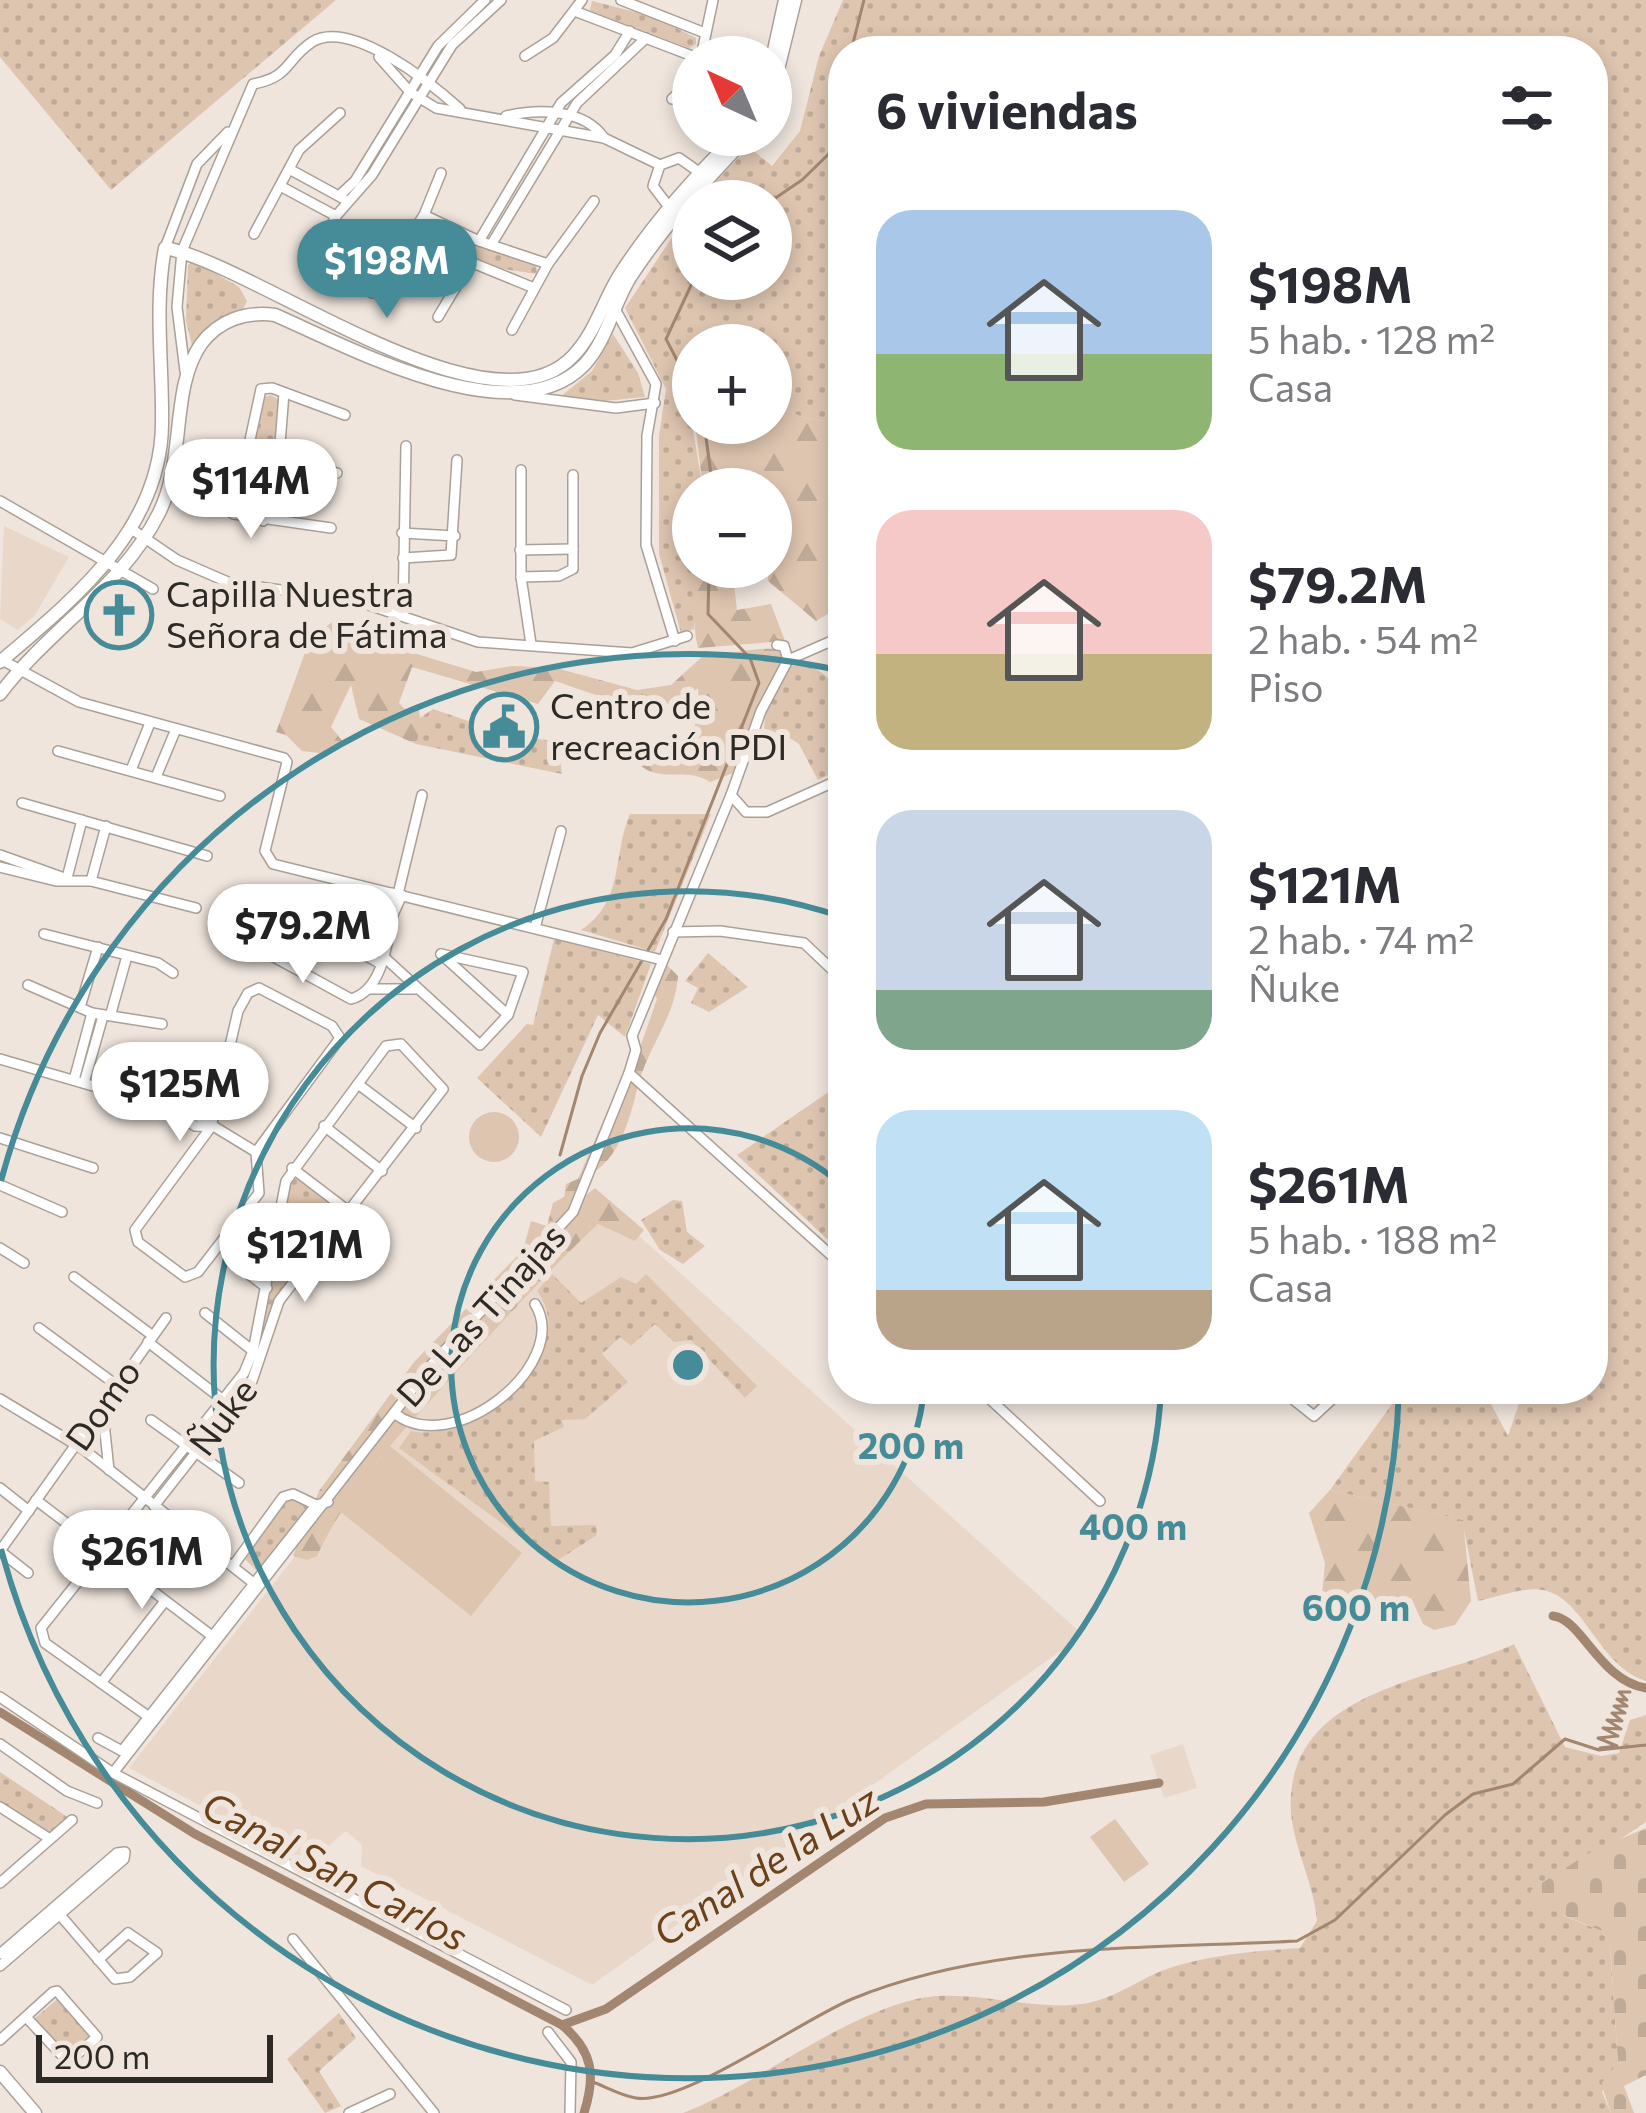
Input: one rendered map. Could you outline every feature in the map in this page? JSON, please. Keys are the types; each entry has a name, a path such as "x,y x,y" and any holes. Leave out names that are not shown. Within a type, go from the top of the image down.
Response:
{"street":[{"path":"415,96 417,76 448,34 485,0"},
{"path":"312,263 355,181 415,96 452,45 501,0"},
{"path":"525,56 553,38 582,0"},
{"path":"621,0 651,5 705,33"},
{"path":"704,36 713,0"},
{"path":"777,36 784,0"},
{"path":"786,36 795,0"},
{"path":"577,12 672,48"},
{"path":"485,243 556,113 623,46 630,31"},
{"path":"460,109 353,37 326,36 307,46 281,76 250,87 182,251 176,308 184,371 172,481 144,540 1,660 79,702 278,754 287,762 265,851 271,862 662,960"},
{"path":"485,243 571,116 646,38"},
{"path":"376,52 415,96 436,108 604,138 660,165 679,158 699,172"},
{"path":"254,235 305,144 340,113"},
{"path":"501,117 571,116 598,128 604,138"},
{"path":"0,694 116,565 152,486 161,444 158,315 165,248 197,164 232,128"},
{"path":"515,395 555,386 590,357 610,303 669,207 715,156"},
{"path":"165,248 182,251 380,344 510,382 537,378 569,360 669,222 729,156"},
{"path":"660,165 653,186 669,207"},
{"path":"291,170 344,199"},
{"path":"372,293 424,215 441,173"},
{"path":"282,187 336,216"},
{"path":"512,330 548,263 594,201"},
{"path":"424,215 485,243 548,263"},
{"path":"407,236 534,288"},
{"path":"438,317 469,265"},
{"path":"244,316 252,298 245,284"},
{"path":"610,303 652,374 655,403 647,436 646,552 675,641"},
{"path":"184,371 213,331 244,316 275,315 467,388 568,405 616,408 655,403"},
{"path":"555,386 558,398 568,405"},
{"path":"234,514 255,396 266,388 345,415"},
{"path":"263,521 279,458 284,393"},
{"path":"403,614 406,446"},
{"path":"279,458 337,473"},
{"path":"403,558 443,560 451,555 457,460"},
{"path":"521,470 521,577 531,644"},
{"path":"521,577 568,574 573,548 573,475"},
{"path":"172,481 234,514 331,528"},
{"path":"0,501 59,540 116,565 153,589"},
{"path":"130,528 144,540 230,584 340,597 403,614 466,640 623,653 687,635"},
{"path":"402,532 455,536"},
{"path":"520,550 573,548"},
{"path":"777,645 784,646 788,660 828,643"},
{"name":"De Las Tinajas","path":"113,1773 394,1413 573,1212 629,1073 636,1050 632,1036 761,711 788,660"},
{"path":"130,770 150,723"},
{"path":"156,777 176,729"},
{"path":"58,751 220,796"},
{"path":"731,795 746,812 767,812 828,785"},
{"path":"368,989 389,936 422,795"},
{"path":"22,803 207,856"},
{"path":"67,879 82,820"},
{"path":"92,881 106,826"},
{"path":"535,928 561,831"},
{"path":"0,855 67,879"},
{"path":"0,867 56,881 92,881 196,908"},
{"path":"255,897 250,944 351,999 368,989 420,989"},
{"path":"389,936 315,919 308,923 382,961 480,1045 508,1015 524,978 522,970 441,954 508,1015"},
{"path":"673,932 720,931 804,943 828,966"},
{"path":"44,934 173,973"},
{"path":"81,1004 98,947"},
{"path":"79,1082 127,956"},
{"path":"28,985 102,1014 162,1024"},
{"path":"261,989 332,1026 338,1042 256,1152 259,1192 198,1272 182,1276 138,1242 134,1232 211,1126 238,1011 250,991 261,989"},
{"name":"Ñuke","path":"154,1506 195,1455 227,1402 258,1370 279,1301 443,1088 393,1041 358,1084"},
{"path":"0,1059 169,1108 195,1126 211,1126 256,1152"},
{"path":"629,1073 828,1252"},
{"path":"149,1717 40,1636 142,1496 227,1402 254,1351 282,1192 292,1168 358,1084 416,1128"},
{"path":"324,1126 382,1171"},
{"path":"0,1138 93,1168"},
{"path":"292,1168 351,1213"},
{"path":"0,1185 62,1212"},
{"path":"0,1248 24,1263"},
{"path":"237,1265 267,1288"},
{"path":"74,1277 227,1402"},
{"path":"394,1413 413,1426 441,1426 502,1398 521,1378 539,1336 535,1304"},
{"path":"205,1312 254,1351"},
{"name":"Domo","path":"0,1551 166,1318"},
{"path":"39,1328 116,1384"},
{"path":"0,1399 75,1444 257,1586 122,1751 98,1738"},
{"path":"102,1403 109,1470"},
{"path":"995,1404 1100,1501"},
{"path":"1298,1404 1314,1417 1327,1404"},
{"path":"151,1420 239,1483"},
{"path":"0,1488 29,1511"},
{"path":"233,1566 283,1496 293,1494 322,1504"},
{"path":"36,1500 65,1522"},
{"path":"0,1551 28,1573"},
{"path":"100,1551 212,1636"},
{"path":"100,1683 165,1601"},
{"path":"0,1696 113,1773 566,2010"},
{"path":"0,1744 67,1791 97,1803"},
{"path":"2,1811 50,1839"},
{"path":"0,1883 72,1820"},
{"path":"0,1954 124,1852 124,1859 0,1966"},
{"path":"60,1915 98,1960 122,1981 157,1953 128,1933 98,1960"},
{"path":"293,1939 434,2113"},
{"path":"0,2040 26,2017 57,1991 98,2037 68,2062 26,2017"},
{"path":"548,2032 571,2062 570,2113"},
{"path":"0,2072 35,2113"},
{"path":"349,2113 390,2094"}],"shaded area":[{"path":"4,526 69,557 35,615 18,630 0,619"},
{"path":"598,1199 1083,1635 592,1985 361,1866 362,1845 346,1831 309,1863 129,1768 433,1380"},
{"path":"1183,1744 1197,1788 1164,1798 1150,1755"}],"green space":[{"path":"0,0 336,0 111,190 0,57"},
{"path":"843,0 1646,0 1646,1681 1616,1662 1558,1596 1528,1590 1478,1601 1462,1520 1330,1490 1392,1404 1491,1404 1508,1436 1519,1404 1608,1404 1608,36 828,36 828,421 792,413 792,324 672,324 672,444 695,444 699,468 672,468 672,588 694,588 694,629 681,633 659,554 659,436 666,389 625,308 672,238 672,300 792,300 792,180 717,180 740,156 760,156 772,166 780,156 792,156 792,141 800,131 819,56"},
{"path":"592,1 654,17 692,36 672,36 672,42 590,11"},
{"path":"421,226 536,265 537,274 503,269 418,237"},
{"path":"194,261 239,287 247,301 240,315 193,349 186,321 188,265"},
{"path":"613,334 638,373 645,397 592,402 560,397 592,371"},
{"path":"271,395 279,400 275,451 257,516 241,508 262,398"},
{"path":"792,413 828,421 828,614 816,621 776,588 792,588 792,468 700,468 698,444 792,444"},
{"path":"692,588 734,588 737,610 771,604 785,641 698,648"},
{"path":"336,619 349,620 359,634 407,645 417,654 476,672 512,666 556,668 637,690 671,685 704,655 773,649 782,650 786,660 733,773 710,782 691,775 653,772 636,761 685,758 699,711 698,688 666,705 647,706 555,681 538,704 412,667 399,703 406,710 418,704 421,724 416,744 359,719 351,685 331,727 344,743 320,753 302,751 276,732 310,639"},
{"path":"808,665 828,679 828,775 818,780 799,744 785,735 775,743 764,728 766,710 791,666"},
{"path":"433,709 515,737 558,741 562,774 416,744 420,718"},
{"path":"630,814 711,814 655,952 581,930 605,906 611,892"},
{"path":"554,939 651,964 625,1037 598,1015 541,1137 477,1078 527,1024 533,1025"},
{"path":"708,953 748,987 709,1012 691,1003 698,988 685,981"},
{"path":"666,964 678,976 672,1005 644,1068 623,1135 608,1160 586,1176 581,1199 595,1188 644,1230 635,1241 598,1224 395,1441 344,1507 317,1556 307,1560 293,1556 319,1491 414,1362 523,1250 531,1221 547,1226 553,1203 564,1197 566,1184 578,1179 627,1066 636,1059 657,999 651,986"},
{"path":"828,1092 828,1240 737,1155"},
{"path":"494,1112 512,1119 519,1137 512,1155 494,1162 476,1155 469,1137 476,1119"},
{"path":"292,1175 342,1212 341,1219 279,1297 256,1368 237,1394 256,1355"},
{"path":"673,1200 682,1201 687,1232 705,1246 683,1264 660,1250 641,1220"},
{"path":"552,1274 581,1303 621,1277 636,1284 646,1274 757,1386 745,1398 691,1340 674,1342 655,1324 631,1346 620,1337 602,1354 628,1382 585,1419 562,1420 564,1427 534,1441 535,1481 549,1482 551,1526 596,1525 597,1535 555,1562 399,1448 411,1431 437,1432 464,1424 516,1390 535,1366 546,1341 548,1315 537,1291"},
{"path":"390,1446 522,1553 471,1616 338,1510"},
{"path":"1330,1490 1463,1520 1471,1601 1455,1625 1434,1630 1423,1624 1411,1598 1338,1617 1322,1596 1325,1563 1309,1513"},
{"path":"288,1499 310,1506 258,1572 244,1558"},
{"path":"1514,1644 1565,1747 1601,1756 1619,1753 1630,1720 1646,1715 1646,1822 1551,1885 1564,1916 1602,1931 1610,1945 1618,2062 1602,2092 1611,2113 683,2113 847,2025 905,2002 950,1996 1042,2005 1088,2003 1180,1965 1231,1954 1300,1948 1317,1921 1293,1826 1291,1795 1300,1759 1319,1731 1345,1709 1377,1693"},
{"path":"0,1772 69,1818 48,1834 0,1803"},
{"path":"1115,1819 1149,1864 1124,1882 1090,1837"},
{"path":"1646,1828 1646,2075 1624,2086 1634,2113 1611,2113 1601,2084 1618,2062 1610,1945 1602,1931 1529,1901 1531,1890 1594,1850"},
{"path":"61,1996 97,2037 71,2061 34,2019"},
{"path":"339,2013 356,2038 319,2071 341,2106 325,2113 287,2059"}],"waterway":[{"path":"855,36 864,0"},
{"path":"792,187 828,155"},
{"path":"673,324 684,300"},
{"path":"672,326 666,339 672,351"},
{"path":"707,444 710,468"},
{"path":"560,1155 582,1076 600,1033 666,919 759,683 750,658 708,614 709,588"},
{"path":"1553,1616 1573,1627 1616,1674 1646,1688"},
{"path":"1600,1748 1617,1746 1598,1738 1618,1736 1603,1728 1621,1729 1607,1720 1622,1721 1612,1713 1625,1713 1614,1706 1627,1706 1617,1699 1627,1700 1619,1692 1630,1692"},
{"name":"Canal San Carlos","path":"0,1712 195,1834 562,2025 580,2044 589,2064 584,2113"},
{"path":"593,2082 636,2098 682,2089 852,1999 959,1967 1071,1952 1297,1941 1335,1920 1445,1815 1473,1794 1513,1784 1565,1739 1599,1750 1646,1745"},
{"name":"Canal de la Luz","path":"562,2025 606,2009 885,1818 926,1804 1044,1802 1159,1783"}],"place":[{"name":"Capilla Nuestra Señora de Fátima","path":"119,615"},
{"name":"Centro de recreación PDI","path":"504,727"}]}
